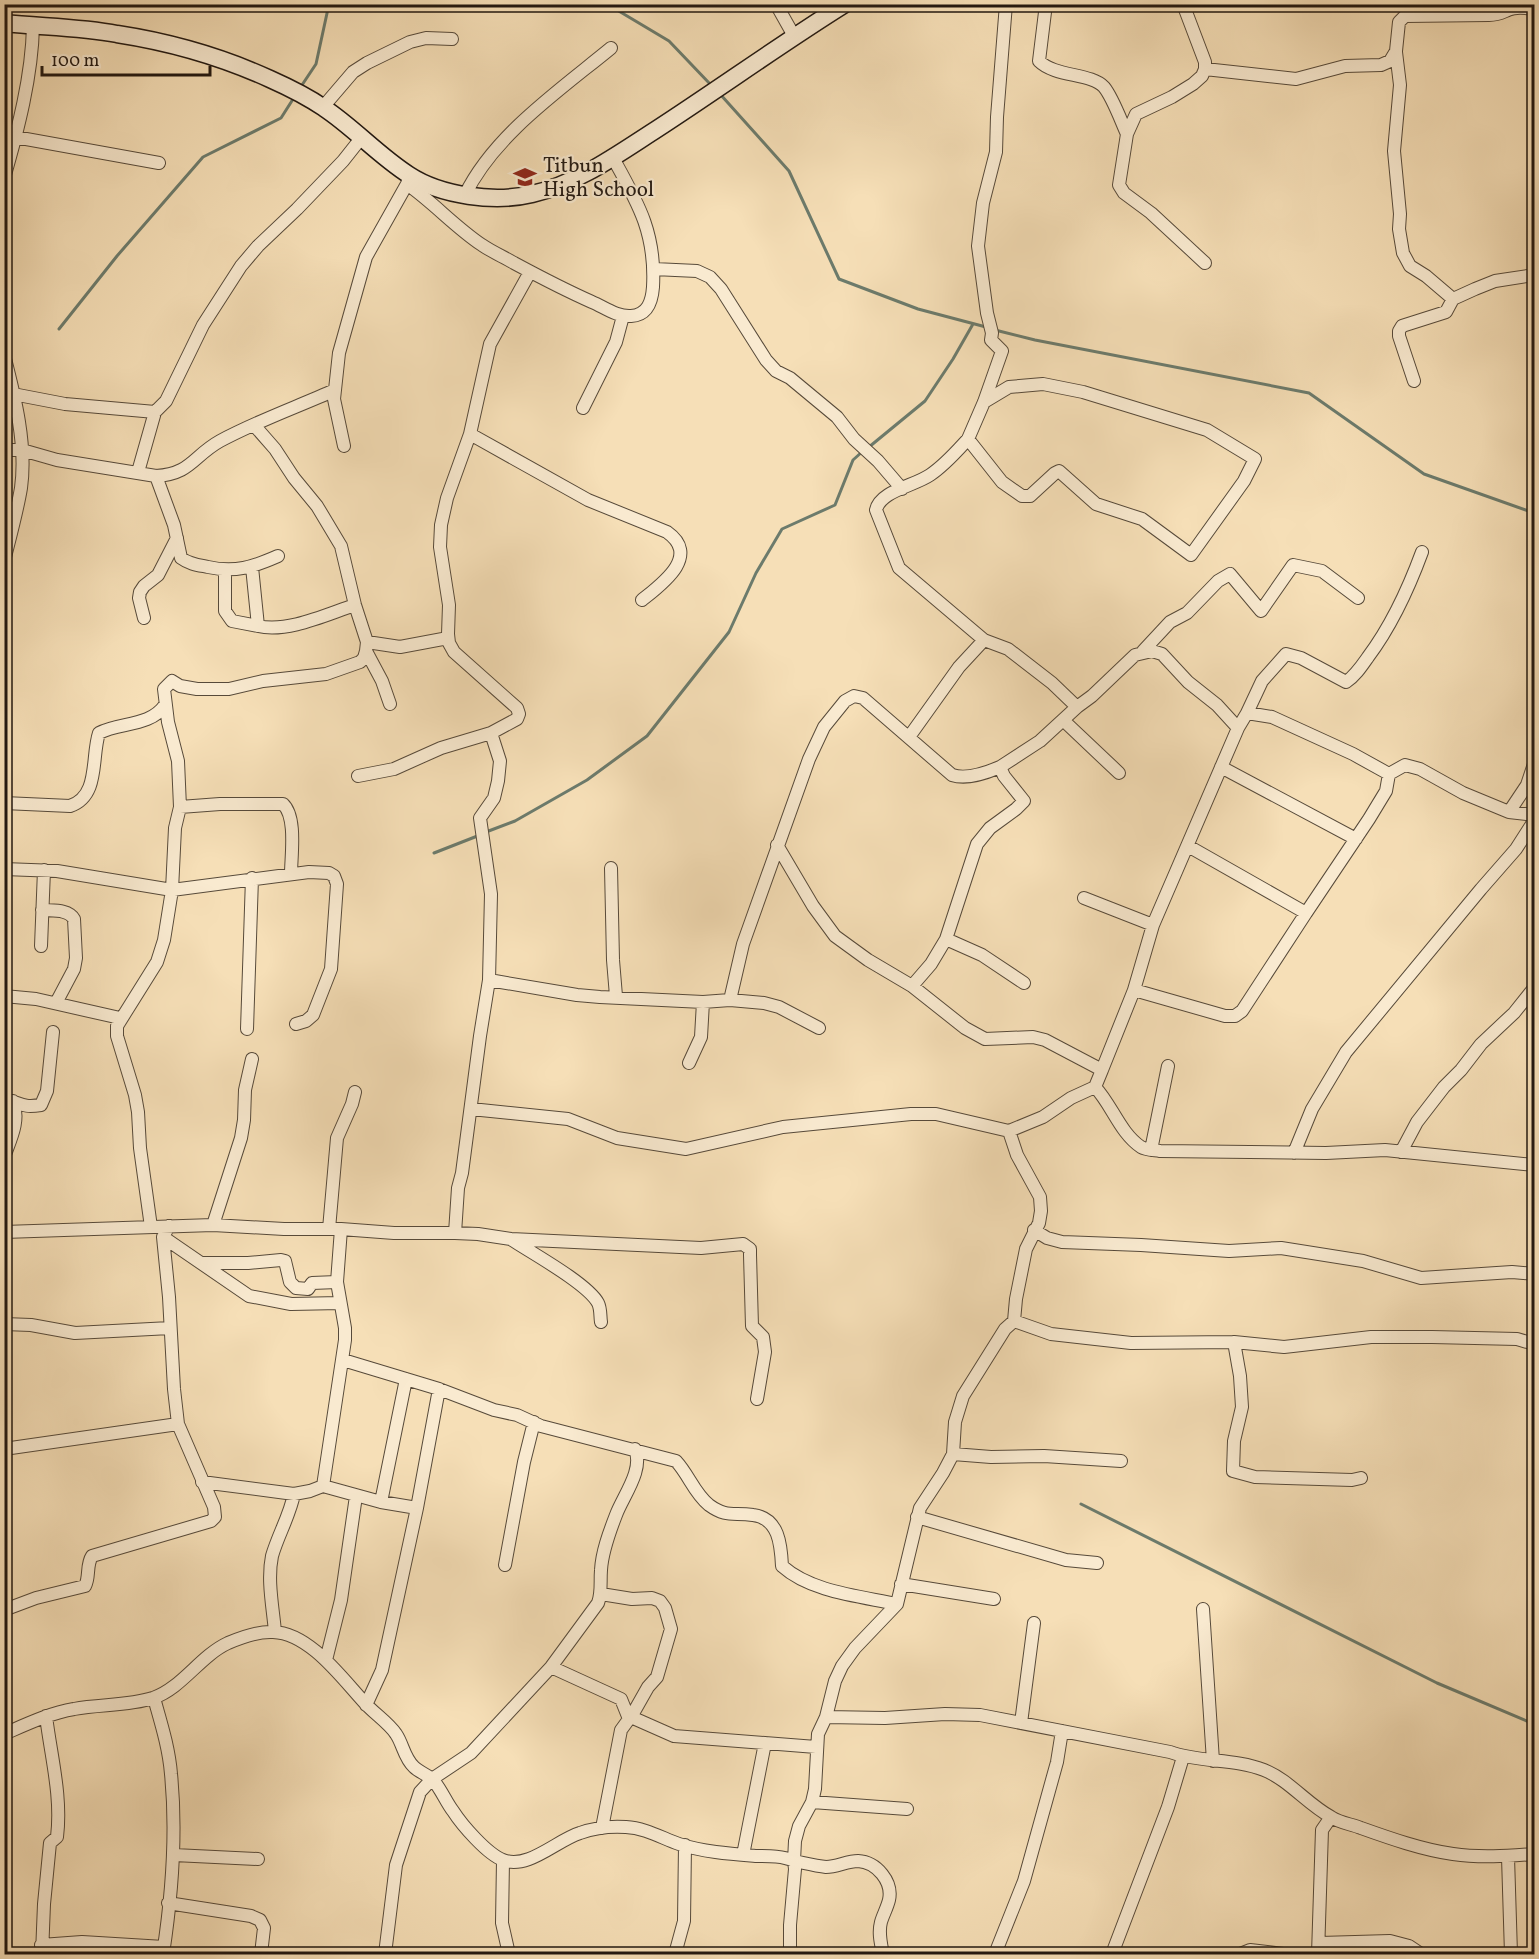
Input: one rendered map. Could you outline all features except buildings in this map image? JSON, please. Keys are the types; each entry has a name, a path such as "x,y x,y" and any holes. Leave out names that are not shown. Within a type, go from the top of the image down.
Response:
{"street":[{"path":"776,4 794,36"},
{"path":"408,180 465,195 497,197 531,195 562,184 613,158 845,4"},
{"path":"1006,4 996,152 982,203 978,246 992,333 991,340 1002,351 968,439 948,461 935,471 885,496 878,503 876,510 899,568 984,640 1008,650 1022,660 1052,683 1077,707"},
{"path":"1047,4 1040,61 1058,71 1097,82 1104,88 1127,134"},
{"path":"1116,110 1136,114 1172,97 1193,84 1202,75 1205,62 1183,4"},
{"path":"1453,299 1426,276 1410,266 1403,253 1399,229 1400,214 1394,151 1400,84 1396,51 1399,22 1405,16 1489,15 1502,14 1508,7 1534,9"},
{"path":"4,23 115,33 160,42 221,60 260,75 323,107 362,137 483,246 555,286 623,316 630,316 643,312 650,304 654,269 647,227 637,201 613,158"},
{"path":"4,178 10,136 32,46 33,26"},
{"path":"323,107 354,72 368,63 410,42 426,38 452,39"},
{"path":"465,195 474,175 524,121 611,48"},
{"path":"1205,69 1296,79 1345,66 1381,65 1390,61 1396,51"},
{"path":"1136,114 1127,134 1119,185 1124,193 1151,213 1205,263"},
{"path":"10,136 159,164"},
{"path":"138,472 155,412 166,401 203,325 241,266 343,161 362,137"},
{"path":"344,446 334,399 339,353 366,257 408,180"},
{"path":"654,269 697,271 710,277 721,290 765,360 837,417 854,439 878,461 902,489"},
{"path":"358,776 394,769 441,748 491,734 517,719 519,714 517,708 454,651 448,638 449,605 440,547 441,525 447,498 470,434 490,344 530,272"},
{"path":"1414,381 1399,331 1402,326 1446,312 1453,299 1494,281 1534,275"},
{"path":"583,408 616,342 623,316"},
{"path":"4,355 22,450 21,487 9,525 4,561"},
{"path":"968,439 1002,482 1022,496 1030,496 1059,471 1095,504 1142,519 1191,555 1244,482 1255,459 1207,430 1083,392 1043,384 1009,387 984,402"},
{"path":"4,450 22,450 57,460 156,476 170,475 181,471 218,442 335,390"},
{"path":"13,394 64,404 155,412"},
{"path":"254,425 332,528 341,546 367,647 390,704"},
{"path":"470,434 588,500 668,532 676,538 680,544 680,553 675,569 668,579 642,600"},
{"path":"156,476 174,525 181,558 188,563 225,571 252,567 278,556"},
{"path":"144,618 139,598 140,592 158,575 177,538"},
{"path":"471,1109 568,1119 617,1138 686,1149 783,1127 911,1114 936,1114 1010,1131 1042,1117 1071,1098 1095,1087 1134,990 1153,925 1238,728 1262,681 1286,654 1301,658 1346,682 1353,677 1382,638 1406,595 1422,552"},
{"path":"730,1000 743,944 809,759 824,727 845,701 854,696 863,698 952,775 959,778 986,774 1040,741 1135,655 1143,651 1170,622 1187,613 1218,581 1230,574 1261,611 1293,565 1322,571 1358,598"},
{"path":"252,567 258,626"},
{"path":"225,571 225,611 232,621 271,629 294,625 356,605"},
{"path":"367,647 400,647 448,638"},
{"path":"909,737 959,668 984,640"},
{"path":"152,1227 140,1148 138,1112 117,1036 117,1026 157,962 164,940 172,890 175,828 180,807 178,761 168,723 164,689 172,681 180,686 197,689 229,689 262,681 326,674 360,662 364,658 367,647"},
{"path":"1143,651 1162,654 1188,682 1217,705 1238,728"},
{"path":"4,803 70,806 77,804 89,788 99,733 155,716 165,705"},
{"path":"1247,713 1272,717 1353,754 1389,774"},
{"path":"1063,720 1119,772"},
{"path":"455,1233 458,1188 489,980 491,894 480,818 494,798 498,781 500,761 491,734"},
{"path":"1509,812 1527,785 1534,764"},
{"path":"1389,774 1405,765 1420,769 1463,793 1509,812 1534,815"},
{"path":"912,986 931,964 946,939 977,844 990,828 1016,810 1024,801 1004,776 1000,767"},
{"path":"1221,767 1356,839"},
{"path":"1134,990 1225,1016 1235,1016 1242,1011 1386,791 1389,774"},
{"path":"180,807 220,804 283,804 288,809 291,819 291,874"},
{"path":"1294,1153 1312,1109 1346,1052 1516,849 1534,822"},
{"path":"777,845 813,906 835,936 868,960 912,986 965,1028 979,1037 992,1040 1033,1037 1045,1040 1102,1070"},
{"path":"1188,846 1306,913"},
{"path":"611,868 616,996"},
{"path":"4,869 57,870 172,890 252,878 309,872 329,873 334,876 338,884 331,969 313,1015 306,1021 296,1024"},
{"path":"41,946 44,870"},
{"path":"247,1029 252,878"},
{"path":"1084,898 1153,925"},
{"path":"42,910 67,912 74,919 76,958 74,969 56,1003"},
{"path":"946,939 982,955 1024,983"},
{"path":"489,980 577,995 764,1003 779,1007 819,1028"},
{"path":"1401,1152 1417,1122 1444,1087 1461,1071 1481,1044 1514,1013 1534,988"},
{"path":"4,996 36,999 120,1018"},
{"path":"689,1063 701,1037 703,1002"},
{"path":"9,1100 20,1106 31,1107 42,1104 47,1091 53,1032"},
{"path":"213,1225 241,1138 245,1090 252,1059"},
{"path":"1151,1150 1168,1066"},
{"path":"1095,1087 1105,1098 1129,1137 1143,1148 1151,1150 1294,1153 1384,1150 1534,1164"},
{"path":"323,1486 343,1360 345,1328 337,1282 335,1229 337,1138 355,1092"},
{"path":"4,1157 17,1122 17,1111 9,1100"},
{"path":"790,1954 795,1841 799,1826 812,1802 815,1789 818,1734 826,1717 834,1681 855,1648 897,1605 917,1517 925,1498 953,1454 956,1422 967,1388 1005,1329 1014,1321 1026,1249 1039,1223 1041,1211 1040,1197 1017,1155 1010,1131"},
{"path":"166,1232 213,1225 394,1233 478,1234 511,1239 701,1248 735,1244 747,1246 750,1255 753,1326 764,1337 765,1352 757,1399"},
{"path":"4,1232 152,1227 166,1232 199,1263 249,1296 291,1304 340,1303"},
{"path":"1034,1230 1047,1238 1062,1242 1230,1251 1281,1248 1363,1261 1420,1278 1512,1272 1534,1275"},
{"path":"4,1610 36,1598 85,1586 89,1561 92,1557 211,1521 214,1517 214,1507 178,1424 170,1328 166,1232"},
{"path":"511,1239 593,1296 600,1308 601,1322"},
{"path":"199,1263 281,1260 285,1261 290,1282 296,1288 308,1289 312,1283 337,1282"},
{"path":"1014,1321 1051,1334 1131,1343 1234,1342 1284,1347 1371,1337 1432,1337 1517,1339 1534,1344"},
{"path":"4,1324 31,1325 75,1333 170,1328"},
{"path":"1234,1342 1240,1376 1242,1407 1234,1441 1233,1471 1255,1477 1352,1480 1361,1478"},
{"path":"343,1360 439,1389 494,1410 517,1415 541,1426 676,1461 696,1492 709,1505 725,1515 755,1515 766,1520 776,1530 781,1546 782,1566 791,1574 839,1592 897,1605"},
{"path":"381,1502 406,1379"},
{"path":"366,1705 382,1670 417,1508 439,1389"},
{"path":"505,1566 524,1462 534,1422"},
{"path":"4,1449 178,1424"},
{"path":"385,1954 396,1865 416,1800 432,1779 471,1753 551,1667 598,1603 601,1594 601,1568 616,1513 638,1466 639,1457 635,1449"},
{"path":"953,1454 1121,1461"},
{"path":"202,1482 294,1494 323,1486 381,1502 417,1508"},
{"path":"274,1632 272,1556 294,1494"},
{"path":"326,1660 338,1617 356,1496"},
{"path":"917,1517 1066,1560 1097,1563"},
{"path":"900,1584 994,1599"},
{"path":"601,1594 632,1599 652,1598 660,1601 665,1608 671,1629 657,1677 648,1687 621,1730 602,1828"},
{"path":"1203,1609 1213,1761"},
{"path":"1021,1723 1034,1623"},
{"path":"4,1734 46,1716 75,1708 132,1703 154,1698 225,1645 261,1633 274,1632 290,1636 306,1644 326,1660 366,1705 397,1735 413,1767 432,1779 455,1815 489,1851 503,1860 515,1862 534,1857 579,1833 602,1828 627,1827 644,1830 685,1845 743,1855 786,1858 823,1867 856,1861 865,1862 874,1866 885,1878 889,1890 889,1900 880,1925 883,1954"},
{"path":"551,1667 621,1699 630,1718 674,1736 816,1747"},
{"path":"46,1716 57,1780 60,1817 57,1837 50,1843 41,1950 82,1942 164,1951 174,1854 171,1774 167,1746 154,1698"},
{"path":"826,1717 885,1718 945,1713 980,1715 1170,1752 1183,1757 1246,1765 1268,1772 1331,1818 1377,1834 1434,1851 1466,1856 1508,1857 1534,1854"},
{"path":"995,1954 1024,1881 1057,1762 1062,1731"},
{"path":"743,1855 765,1743"},
{"path":"1112,1954 1167,1807 1183,1757"},
{"path":"812,1802 907,1809"},
{"path":"1331,1818 1322,1830 1319,1949 1390,1941 1409,1946 1421,1954"},
{"path":"675,1954 684,1921 685,1845"},
{"path":"174,1854 258,1859"},
{"path":"1508,1857 1511,1954"},
{"path":"503,1860 502,1923 509,1954"},
{"path":"168,1903 251,1916 260,1920 264,1928 261,1954"},
{"path":"1240,1954 1250,1950 1283,1954"}],"waterway":[{"path":"300,88 316,64 329,4"},
{"path":"607,4 669,41 711,85"},
{"path":"720,94 789,171 839,279 918,309 986,327"},
{"path":"59,329 117,256 203,157 281,118 295,96"},
{"path":"869,447 925,401 973,324"},
{"path":"995,330 1035,340 1309,393 1424,474 1534,513"},
{"path":"486,832 515,821 587,780 647,736 729,632 756,573 782,529 835,505 853,460 863,451"},
{"path":"434,853 480,835"},
{"path":"1081,1504 1437,1683 1534,1724"}],"place":[{"name":"Titbun High School","path":"525,177"}]}
